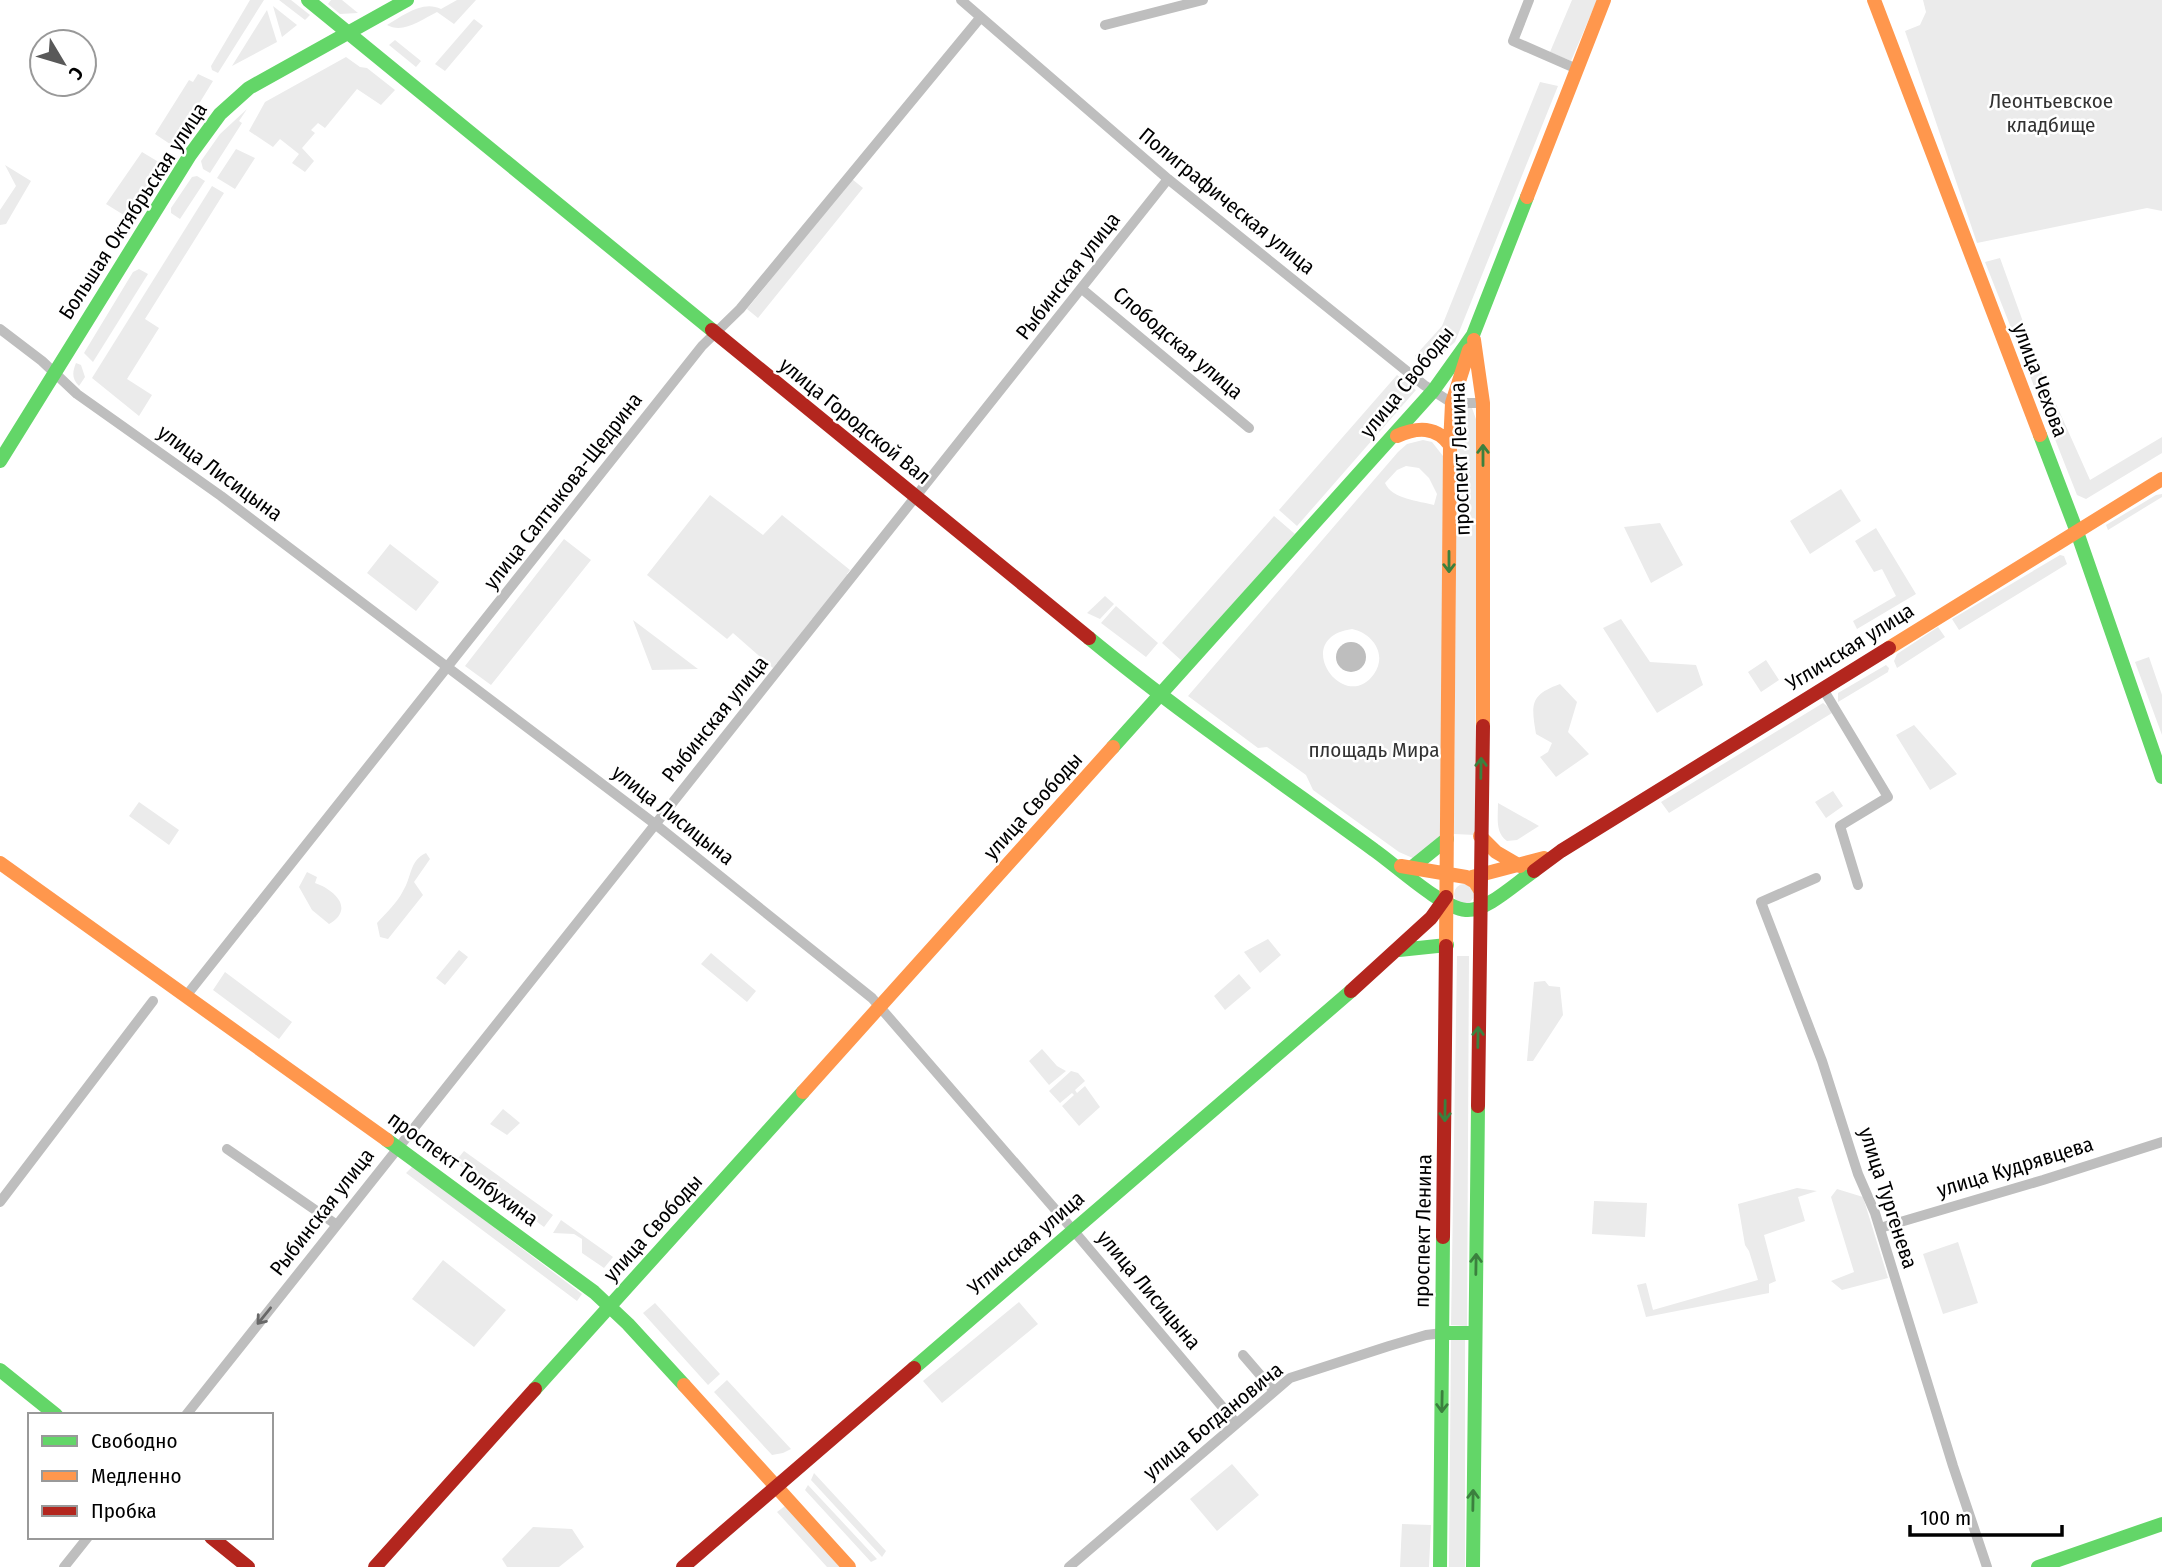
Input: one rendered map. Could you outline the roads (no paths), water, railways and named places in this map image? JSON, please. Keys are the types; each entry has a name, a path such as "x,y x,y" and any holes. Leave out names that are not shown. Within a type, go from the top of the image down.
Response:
{"main road":[{"name":"улица Городской Вал","path":"308,0 1160,696 1387,859 1414,876 1460,895"},
{"name":"Большая Октябрьская улица","path":"0,461 190,155 220,114 258,82 407,0"},
{"name":"улица Свободы","path":"375,1567 1433,391 1473,335 1604,0"},
{"name":"улица Чехова","path":"1874,0 2077,532 2162,777"},
{"name":"проспект Ленина","path":"1473,335 1452,403 1447,839 1460,895 1475,1333 1473,1567"},
{"name":"проспект Ленина","path":"1440,1567 1447,945 1480,836 1484,611 1483,403 1473,335"},
{"path":"1384,445 1399,435 1421,428 1436,432 1450,445"},
{"name":"Угличская улица","path":"1460,895 1561,851 2162,480"},
{"path":"1480,836 1496,852 1520,866"},
{"path":"1414,876 1447,839"},
{"name":"Угличская улица","path":"683,1567 1460,895 1520,866 1561,851"},
{"name":"проспект Толбухина","path":"0,863 398,1147 611,1307 849,1567"},
{"name":"улица Городской Вал","path":"1414,876 1460,895"},
{"path":"1397,951 1412,947 1447,945"},
{"path":"1443,1333 1475,1333"},
{"path":"0,1370 54,1413"},
{"path":"2038,1567 2162,1524"},
{"path":"213,1539 248,1567"}],"street":[{"name":"Полиграфическая улица","path":"961,0 1168,179 1433,391 1452,403"},
{"path":"1105,25 1203,0"},
{"path":"1529,0 1513,41 1577,69"},
{"name":"улица Салтыкова-Щедрина","path":"186,996 702,345 740,309 981,18"},
{"name":"Рыбинская улица","path":"188,1413 917,499 1168,179"},
{"name":"Слободская улица","path":"1082,289 1250,428"},
{"name":"улица Лисицына","path":"0,329 78,394 221,496 655,824 881,1007 1236,1423"},
{"path":"1452,403 1483,403"},
{"path":"1823,689 1888,797 1840,826 1858,885"},
{"name":"улица Тургенева","path":"1816,878 1761,902 1822,1061 1858,1174 1880,1228 1987,1567"},
{"path":"0,1202 153,1001"},
{"name":"улица Кудрявцева","path":"1880,1228 2162,1142"},
{"path":"227,1149 337,1225"},
{"name":"улица Богдановича","path":"1069,1567 1274,1391 1296,1376 1426,1335 1443,1333"},
{"path":"1243,1355 1274,1391"},
{"path":"64,1567 86,1539"}],"park label":[{"name":"Леонтьевское кладбище","path":"2051,113"},
{"name":"площадь Мира","path":"1374,750"}]}
